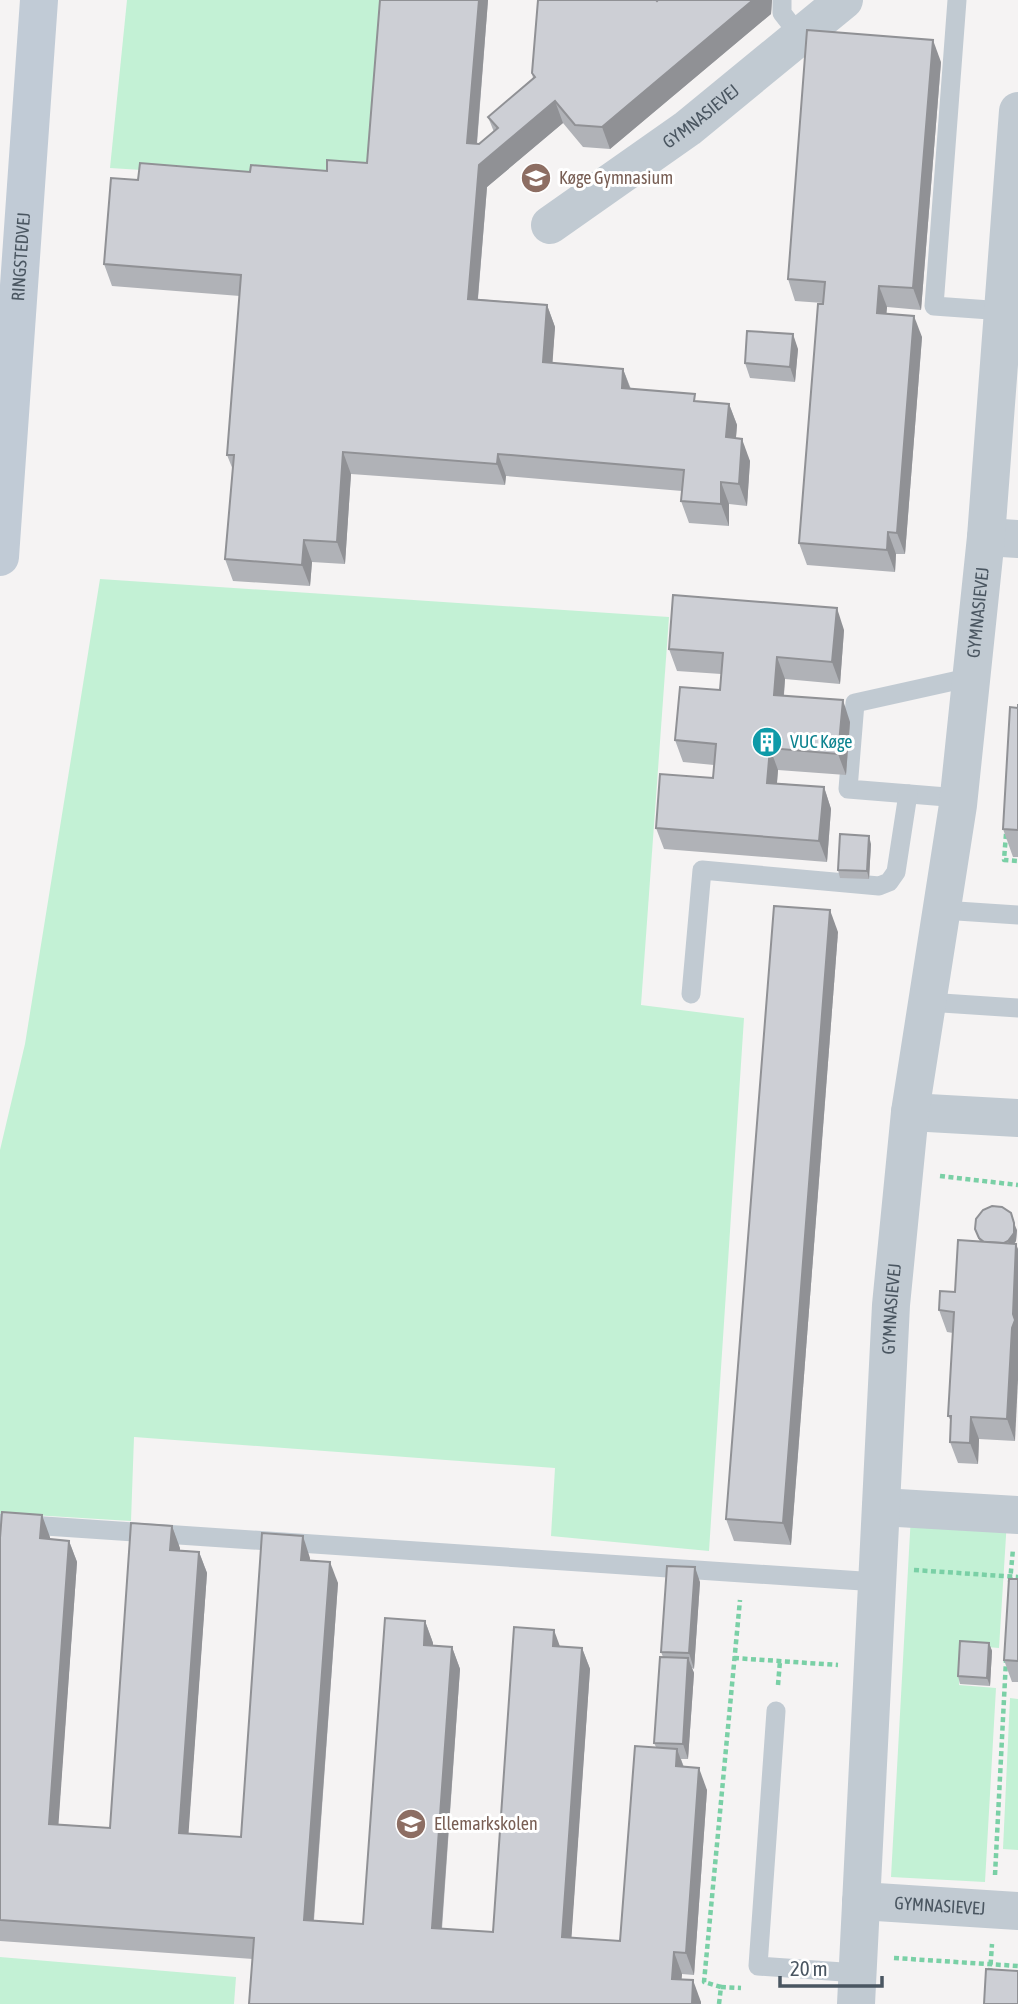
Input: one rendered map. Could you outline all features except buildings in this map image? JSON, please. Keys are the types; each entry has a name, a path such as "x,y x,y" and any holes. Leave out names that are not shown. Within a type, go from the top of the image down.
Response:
{"main road":[{"name":"RINGSTEDVEJ","path":"0,557 39,0"}],"street":[{"name":"GYMNASIEVEJ","path":"550,225 688,128 844,0"},
{"name":"GYMNASIEVEJ","path":"857,1978 891,1305 910,1112 959,799 972,677 1002,538 1004,311 1013,257 1018,111"},
{"path":"910,1112 1018,1118"},
{"path":"881,1507 1017,1515"},
{"name":"GYMNASIEVEJ","path":"862,1901 1006,1910"}],"lane":[{"path":"782,0 782,13 800,36"},
{"path":"957,0 934,306 1004,311"},
{"path":"959,799 848,789 855,703 972,677"},
{"path":"691,994 702,870 879,886 889,882 896,872 908,794"},
{"path":"942,910 1018,915"},
{"path":"927,1002 1018,1008"},
{"path":"0,1523 742,1573 878,1575"},
{"path":"776,1711 758,1966 857,1978"}],"path":[{"path":"1006,833 1004,860 1018,861"},
{"path":"904,1171 1018,1185"},
{"path":"1010,1590 1017,1515"},
{"path":"721,1987 704,1982 742,1573"},
{"path":"878,1575 1018,1577"},
{"path":"734,1658 873,1667"},
{"path":"990,1978 990,1964 1006,1910 1006,1660"},
{"path":"857,1978 990,1964 1018,1966"}],"green space":[{"path":"127,0 390,0 375,185 110,168"},
{"path":"100,579 669,617 641,1005 744,1018 709,1551 551,1536 555,1468 134,1437 131,1521 0,1513 0,1150 25,1044"},
{"path":"911,1515 1007,1520 999,1648 962,1645 959,1685 996,1688 985,1882 891,1877"},
{"path":"1010,1698 1018,1699 1018,1850 1003,1849"},
{"path":"0,1957 236,1977 234,2004 0,2004"}],"place":[{"name":"Køge Gymnasium","path":"536,178"},
{"name":"VUC Køge","path":"767,742"},
{"name":"Ellemarkskolen","path":"411,1824"}]}
